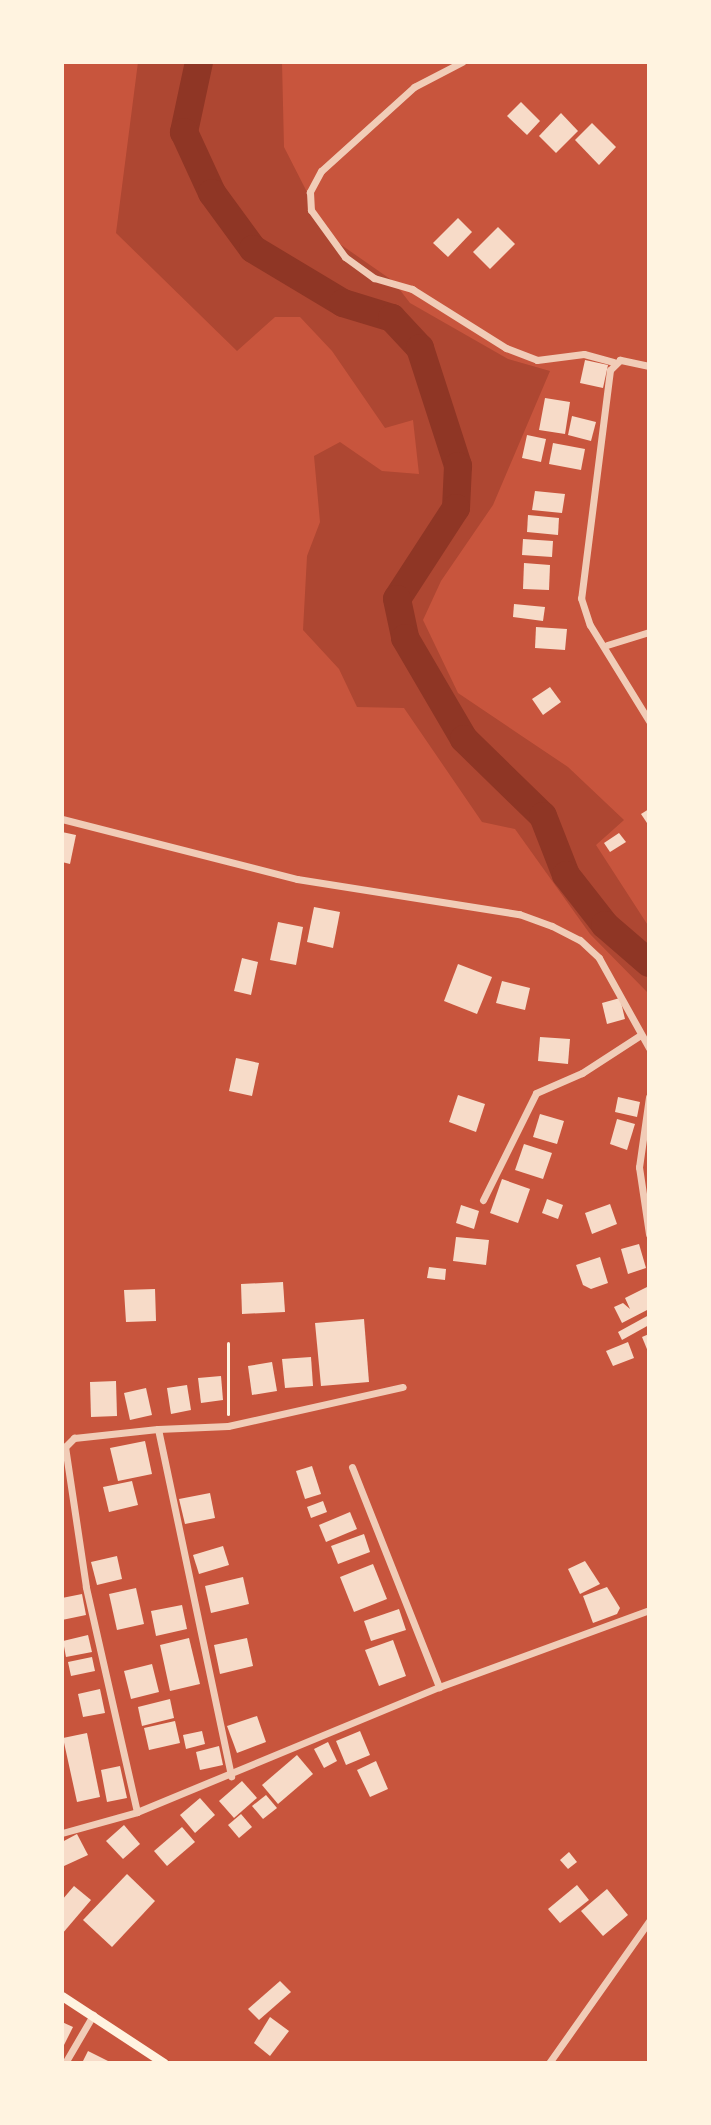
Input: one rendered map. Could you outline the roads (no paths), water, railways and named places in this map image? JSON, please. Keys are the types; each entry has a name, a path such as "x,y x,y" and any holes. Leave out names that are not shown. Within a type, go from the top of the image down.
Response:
{"main road":[{"path":"62,1996 164,2063"}],"street":[{"path":"462,62 414,87 321,171 310,192 311,210 345,257 374,278 412,289 506,348 537,360 584,354 613,362 649,366"},
{"path":"613,362 581,598 590,625 607,645 611,661 649,721"},
{"path":"607,645 649,632"},
{"path":"62,819 297,879 519,914 552,926 580,940 599,958 639,1036 649,1048"},
{"path":"483,1200 526,1105 536,1093 582,1073 639,1036"},
{"path":"649,1097 639,1167 649,1234"},
{"path":"137,1812 86,1587 65,1447 74,1438 158,1429 228,1426 403,1387"},
{"path":"158,1429 231,1776"},
{"path":"352,1467 439,1687"},
{"path":"62,1833 137,1812 231,1776 439,1687 649,1610"},
{"path":"549,2063 649,1921"},
{"path":"65,2063 93,2015"}],"waterway":[{"path":"199,62 184,132 212,193 253,249 343,303 392,318 420,348 458,466 456,508 397,599 405,638 464,739 543,816 566,875 605,925 649,963"}]}
